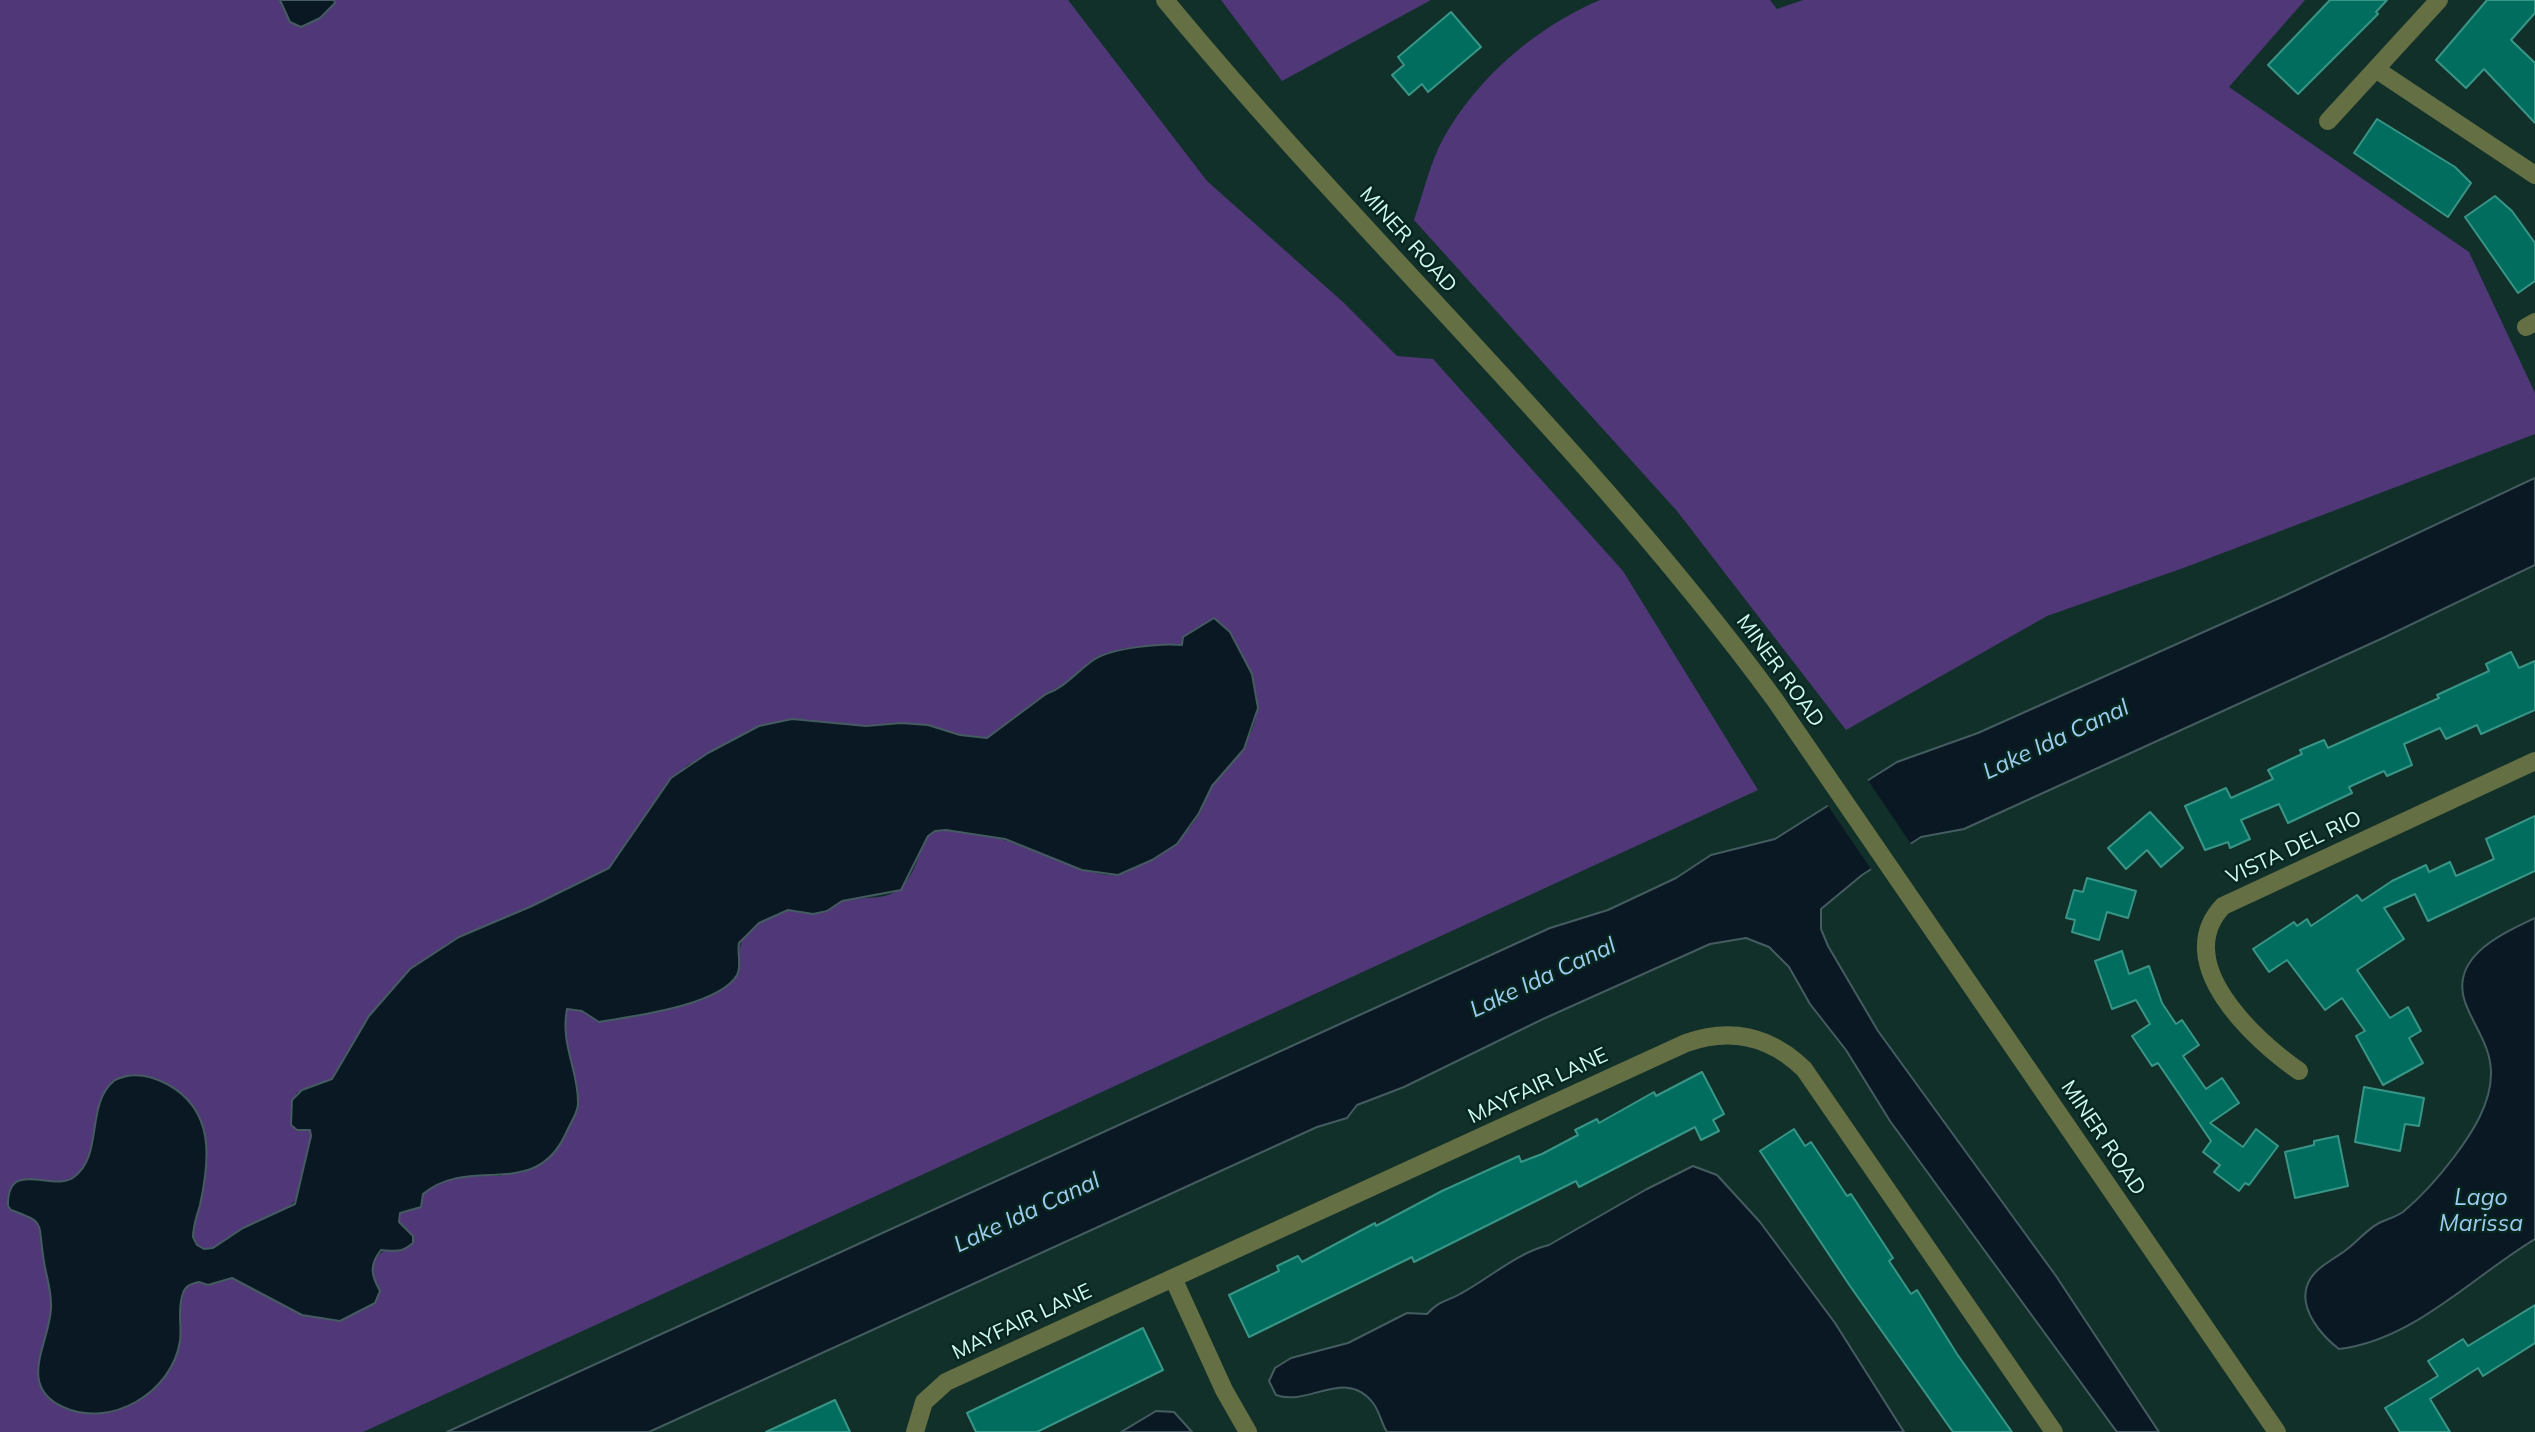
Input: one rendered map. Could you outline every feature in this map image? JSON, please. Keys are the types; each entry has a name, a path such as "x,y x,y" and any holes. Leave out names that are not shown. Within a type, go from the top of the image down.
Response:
{"street":[{"name":"MINER ROAD","path":"1165,0 1287,140 1658,551 1750,667 2277,1432"},
{"path":"2328,121 2440,0"},
{"path":"2376,69 2535,174"},
{"name":"VISTA DEL RIO","path":"2299,1071 2266,1048 2251,1032 2214,979 2205,961 2204,946 2206,930 2213,917 2223,906 2535,761"},
{"name":"MAYFAIR LANE","path":"915,1432 925,1402 946,1382 1686,1043 1717,1034 1749,1036 1779,1048 1804,1069 2054,1432"},
{"path":"1173,1278 1224,1390 1248,1432"}],"shaded area":[{"path":"0,0 1068,0 1207,181 1344,303 1397,356 1433,359 1623,571 1758,790 363,1432 0,1432","holes":["1214,618 1243,660 1254,683 1256,719 1247,740 1211,787 1194,822 1175,844 1159,856 1123,874 1097,873 993,836 968,830 945,829 928,836 905,884 891,894 843,901 817,914 790,910 767,917 745,936 739,954 740,965 600,1022 582,1011 567,1009 564,1028 569,1060 501,1176 480,1175 450,1179 423,1194 421,1207 400,1213 399,1222 413,1236 385,1250 374,1261 373,1269 380,1291 288,1207 298,1198 311,1136 310,1130 304,1129 296,1093 332,1079 369,1016 410,969 459,937 532,906 609,868 686,766 759,726 792,719 866,726 901,723 928,725 960,735 987,738 1046,694 1124,648 1182,645 1184,637"]},
{"path":"1221,0 1431,0 1282,81"},
{"path":"1600,0 1770,0 1777,9 1803,0 2305,0 2229,87 2469,252 2535,393 2535,434 2186,567 2047,616 1846,730 1677,511 1414,220 1438,148 1473,95 1491,75 1531,40 1576,11"}],"water":[{"path":"280,0 334,0 335,3 320,18 301,27 290,22"},
{"name":"Lake Ida Canal","path":"2535,478 2535,565 2383,638 1964,829 1921,837 1862,875 1821,909 1821,929 1828,946 1878,1031 2056,1276 2159,1432 2117,1432 1890,1121 1846,1050 1810,1004 1789,967 1769,947 1746,938 1710,944 1543,1019 1404,1087 1357,1105 1347,1118 1317,1127 649,1432 447,1432 1550,928 1608,910 1676,878 1711,855 1775,839 1897,762 1978,733 2284,596"},
{"path":"1214,618 1230,632 1252,674 1258,708 1244,749 1212,786 1199,813 1177,844 1152,860 1118,875 1082,870 1005,839 946,830 935,831 928,836 901,890 842,901 827,911 813,914 788,910 759,923 739,943 737,975 727,986 712,995 674,1008 599,1022 582,1011 567,1009 566,1034 578,1104 566,1133 553,1154 537,1166 520,1172 461,1177 442,1183 423,1194 421,1207 400,1213 399,1222 413,1236 413,1243 398,1251 381,1250 377,1255 373,1270 380,1291 375,1303 340,1321 302,1315 232,1278 208,1285 199,1282 189,1285 181,1299 180,1341 175,1360 152,1391 136,1402 100,1413 81,1413 63,1407 49,1398 41,1387 39,1362 51,1301 40,1229 30,1217 11,1210 8,1206 10,1191 15,1183 23,1180 65,1181 74,1177 89,1156 100,1102 115,1080 135,1075 154,1078 183,1095 194,1107 201,1122 207,1153 193,1237 197,1245 204,1249 213,1248 243,1228 295,1204 311,1136 310,1130 297,1130 291,1125 292,1100 302,1090 332,1079 369,1016 410,969 459,937 532,906 609,868 671,778 708,753 759,726 792,719 866,726 901,723 928,725 960,735 987,738 1046,694 1066,683 1095,659 1137,647 1182,645 1183,637"},
{"name":"Lago Marissa","path":"2535,918 2535,1239 2418,1320 2366,1343 2339,1349 2319,1330 2309,1313 2305,1295 2307,1286 2318,1270 2370,1229 2410,1206 2442,1172 2468,1138 2488,1095 2491,1071 2485,1046 2462,990 2464,975 2470,962 2492,941"},
{"path":"1693,1166 1717,1175 1760,1222 1835,1323 1904,1432 1387,1432 1373,1403 1351,1388 1301,1396 1276,1395 1269,1381 1275,1368 1291,1358 1348,1343 1407,1313 1427,1314 1439,1304 1471,1288 1514,1260 1549,1245"},
{"path":"1156,1411 1174,1412 1192,1432 1121,1432"}],"pier":[{"path":"1865,776 1913,847 1873,872 1826,803"}],"building":[{"path":"2330,0 2387,0 2376,12 2378,14 2298,94 2268,65"},
{"path":"2487,0 2535,0 2535,13 2511,40 2535,63 2535,123 2484,69 2466,88 2436,60"},
{"path":"1451,12 1481,47 1428,92 1422,84 1409,95 1392,75 1404,65 1398,57"},
{"path":"2377,119 2455,167 2471,183 2448,217 2354,153"},
{"path":"2495,196 2512,211 2535,243 2535,281 2518,293 2465,217"},
{"path":"2511,652 2519,668 2535,661 2535,710 2481,734 2477,725 2446,739 2440,728 2404,744 2412,765 2387,776 2384,771 2349,787 2352,793 2288,823 2279,804 2241,820 2250,839 2230,848 2228,842 2205,850 2185,806 2226,788 2231,798 2273,779 2268,770 2302,754 2300,750 2324,740 2328,748 2439,698 2437,695 2489,671 2486,664"},
{"path":"2150,812 2183,848 2161,867 2147,850 2126,869 2108,848"},
{"path":"2535,816 2535,871 2428,921 2415,894 2384,908 2404,939 2357,970 2390,1018 2408,1007 2421,1031 2409,1038 2423,1063 2383,1085 2356,1036 2365,1031 2342,998 2325,1010 2287,960 2269,972 2253,949 2294,922 2297,926 2307,919 2311,926 2357,895 2362,901 2392,881 2426,865 2429,872 2450,862 2456,876 2494,859 2486,839"},
{"path":"2087,878 2136,891 2128,918 2107,912 2099,940 2072,932 2075,920 2066,918 2074,890 2083,892"},
{"path":"2122,951 2129,974 2149,966 2162,1003 2176,1024 2182,1020 2199,1045 2183,1056 2206,1089 2222,1078 2239,1103 2210,1123 2243,1147 2256,1129 2278,1146 2249,1185 2245,1183 2239,1191 2214,1172 2220,1165 2203,1152 2211,1141 2158,1063 2152,1066 2132,1036 2150,1024 2136,1000 2112,1009 2095,961"},
{"path":"1702,1072 1724,1114 1713,1120 1719,1131 1701,1140 1695,1127 1579,1187 1576,1181 1414,1262 1412,1257 1249,1337 1229,1295 1279,1271 1277,1266 1298,1256 1302,1262 1375,1223 1376,1226 1442,1191 1519,1156 1521,1162 1542,1154 1578,1135 1575,1130 1597,1119 1599,1123 1654,1092 1656,1096"},
{"path":"2364,1087 2424,1098 2419,1126 2405,1124 2400,1151 2355,1142"},
{"path":"1794,1129 1805,1146 1811,1142 1847,1196 1851,1194 1893,1258 1889,1261 1911,1294 1917,1290 1957,1354 2012,1432 1953,1432 1850,1286 1760,1151"},
{"path":"2338,1136 2348,1186 2295,1198 2285,1152 2314,1145 2314,1141"},
{"path":"2535,1305 2535,1343 2483,1376 2478,1368 2430,1399 2450,1432 2400,1432 2385,1408 2438,1376 2428,1361 2463,1339 2468,1346"},
{"path":"1143,1328 1163,1370 1037,1432 976,1432 967,1413"},
{"path":"835,1400 850,1432 766,1432"}]}
